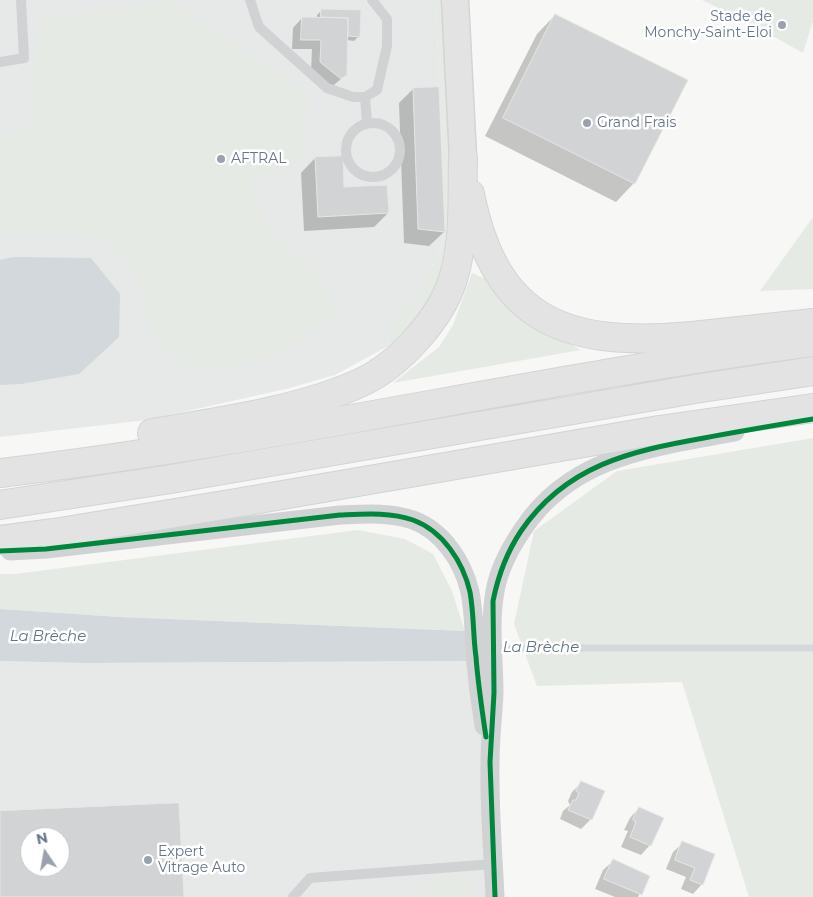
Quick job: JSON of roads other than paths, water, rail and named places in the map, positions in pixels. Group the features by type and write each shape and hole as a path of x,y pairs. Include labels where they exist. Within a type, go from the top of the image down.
{"main road":[{"path":"463,158 472,204 480,231 498,273 528,306 558,325 595,335 640,340 813,323"},
{"path":"0,459 273,410 346,389 364,381 383,369 407,348 431,321 441,306 453,279 457,264 460,232 463,158"},
{"path":"0,473 205,444 577,380 813,342"},
{"path":"0,505 171,479 695,389 813,371"},
{"path":"0,540 236,503 659,430 813,408"}],"street":[{"path":"455,0 463,158"},
{"path":"495,897 486,677 496,589 518,536 550,496 576,477 606,462 650,448 813,419"},
{"path":"0,551 46,549 340,515 398,516 432,530 459,563 470,591 473,624 486,677"}],"lane":[{"path":"0,62 24,58 21,0"},
{"path":"250,0 259,27 327,88 353,97 365,98 377,90 388,46 387,19 372,0"},
{"path":"365,98 368,123"},
{"path":"368,123 385,126 392,131 400,147 396,164 382,175 365,176 351,165 347,157 346,149 352,132 368,123"},
{"path":"294,897 310,878 494,864"}],"water":[{"path":"13,257 91,258 120,294 119,337 79,374 21,384 0,385 0,260"},
{"name":"La Brèche","path":"0,609 120,617 465,631 466,661 83,663 0,661"}],"waterway":[{"name":"La Brèche","path":"493,648 813,648"}],"place":[{"name":"Stade de Monchy-Saint-Eloi","path":"782,25"},
{"name":"Grand Frais","path":"587,123"},
{"name":"AFTRAL","path":"221,159"},
{"name":"Expert Vitrage Auto","path":"148,860"}]}
